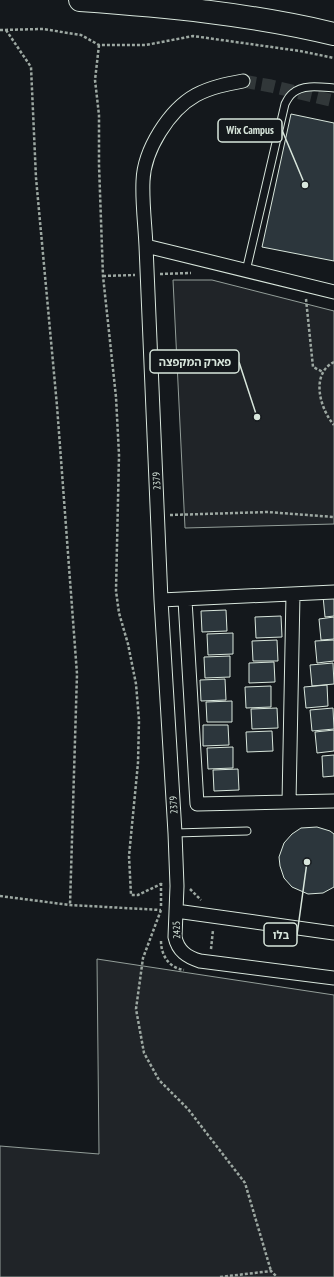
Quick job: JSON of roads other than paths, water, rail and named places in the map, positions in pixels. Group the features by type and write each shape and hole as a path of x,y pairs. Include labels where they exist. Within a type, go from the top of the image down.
{"highway":[{"path":"80,0 204,11 273,21 334,34"}],"street":[{"name":"2379","path":"176,911 177,886 175,833 161,600 143,180 148,155 168,119 181,105 196,95 222,85 243,81"},
{"path":"146,246 334,292"},
{"path":"161,600 334,592"},
{"path":"289,802 294,594"},
{"path":"185,600 197,804 334,801"},
{"name":"2425","path":"334,932 215,912 176,911 176,944 185,955 192,958 209,962 334,978"}],"lane":[{"path":"246,271 285,104 292,93 300,89 311,87 334,88"},
{"path":"175,833 247,831"}],"tunnel":[{"path":"243,81 334,101"}],"place":[{"name":"Wix Campus","path":"305,185"},
{"name":"פארק המקפצה","path":"257,417"},
{"name":"בלו","path":"307,862"}]}
